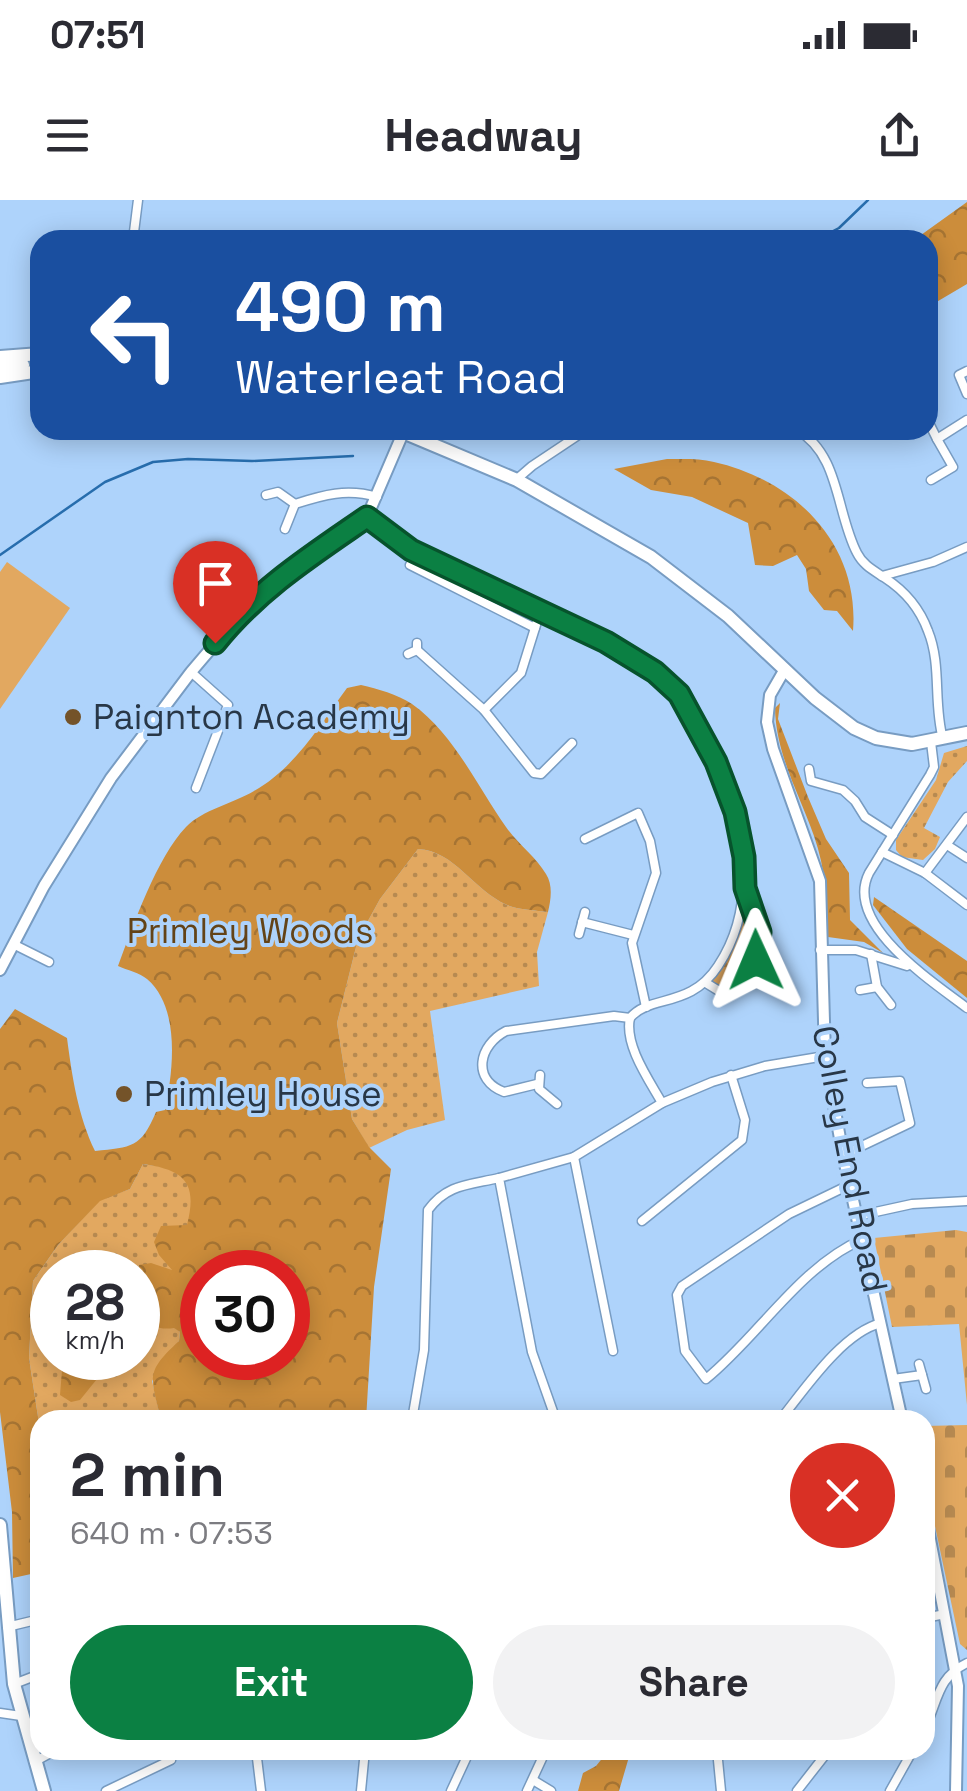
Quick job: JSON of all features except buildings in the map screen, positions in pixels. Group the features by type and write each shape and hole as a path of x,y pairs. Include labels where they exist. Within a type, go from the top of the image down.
{"main road":[{"path":"0,358 30,355"},
{"path":"0,368 30,367"},
{"path":"0,377 30,370"},
{"path":"422,440 517,480 651,557 728,616 854,728 897,743 967,733"},
{"path":"0,1528 3,1609 14,1684 30,1748"},
{"path":"34,1762 44,1791"}],"street":[{"path":"134,230 138,200"},
{"path":"967,371 959,375 967,394"},
{"path":"938,437 967,420"},
{"path":"0,970 97,797 249,604 367,517 398,440"},
{"path":"517,480 571,440"},
{"path":"813,440 824,455 858,556 913,602 934,652 934,767 865,880 864,902 911,967 967,1008"},
{"path":"931,480 953,468 938,440"},
{"path":"295,504 328,494 358,491 377,497"},
{"path":"266,495 278,492 295,504"},
{"path":"285,528 295,504"},
{"path":"367,517 411,550 606,642 655,672 688,705 735,812 744,857 745,888 760,932 756,960 742,980 719,991 706,983"},
{"path":"882,576 967,548"},
{"path":"410,565 417,575 535,628"},
{"path":"484,710 521,673 540,612"},
{"path":"408,654 417,646 484,710 534,773 541,774 572,743"},
{"name":"Colley End Road","path":"786,669 770,695 767,722 820,881 826,1056 849,1185 900,1410"},
{"path":"192,672 228,706 196,788"},
{"path":"809,769 811,781 843,790 865,817 892,834"},
{"path":"585,840 638,813 650,841 656,880 633,935 635,966 646,1008"},
{"path":"925,873 967,817"},
{"path":"596,834 600,845"},
{"path":"948,844 967,858"},
{"path":"882,852 925,873 967,905"},
{"path":"557,1104 544,1094 539,1079 504,1092 491,1084 482,1071 482,1055 493,1038 506,1032 614,1016 630,1018 646,1008 687,995 706,983 728,948 745,888"},
{"path":"579,934 585,912"},
{"path":"582,922 633,935"},
{"path":"15,945 49,962"},
{"path":"820,950 856,950 911,967"},
{"path":"871,954 877,987 891,1005"},
{"path":"860,990 877,987"},
{"path":"630,1018 630,1035 662,1103"},
{"path":"414,1410 424,1350 428,1210 439,1195 574,1156 662,1103 731,1075 826,1056"},
{"path":"642,1221 742,1140 745,1120 731,1075"},
{"path":"843,1155 910,1123 900,1080 867,1083"},
{"path":"574,1156 612,1353"},
{"path":"498,1178 532,1352 552,1410"},
{"path":"849,1185 789,1214 682,1286 678,1295 684,1351 706,1380 820,1265 864,1239"},
{"path":"856,1216 912,1204 967,1201"},
{"path":"788,1410 828,1361 870,1326 881,1323"},
{"path":"919,1364 926,1389"},
{"path":"892,1378 922,1375"},
{"path":"935,1563 945,1614 962,1666 956,1791"},
{"path":"935,1616 945,1614"},
{"path":"7,1627 30,1621"},
{"path":"935,1700 940,1686 962,1666"},
{"path":"14,1684 30,1678"},
{"path":"0,1713 21,1716"},
{"path":"34,1762 38,1760"},
{"path":"106,1791 172,1760"},
{"path":"257,1760 261,1791"},
{"path":"361,1791 364,1760"},
{"path":"451,1791 465,1760"},
{"path":"527,1791 542,1760"},
{"path":"719,1760 721,1791"},
{"path":"798,1791 822,1760"},
{"path":"890,1791 907,1760"},
{"path":"533,1780 552,1791"}],"green space":[{"path":"967,202 967,284 938,301 938,230 928,230"},
{"path":"667,459 708,461 744,471 795,500 833,544 846,570 853,631 837,611 824,610 809,591 806,569 797,555 773,566 755,565 748,523 692,497 651,490 614,469"},
{"path":"7,562 70,608 0,709 0,572"},
{"name":"Primley Woods","path":"361,685 406,700 453,745 506,827 542,868 551,892 548,912 512,907 443,856 418,849 380,899 358,939 337,1023 352,1119 369,1147 391,1169 374,1287 367,1410 159,1410 153,1380 160,1380 160,1361 179,1341 180,1332 160,1328 160,1266 172,1270 154,1242 161,1226 187,1225 191,1198 185,1181 169,1170 143,1164 130,1189 100,1201 55,1250 30,1250 29,1358 37,1410 30,1410 30,1574 13,1578 12,1512 0,1412 0,1029 15,1009 67,1038 80,1110 95,1151 127,1146 140,1139 156,1112 165,1110 172,1059 170,1023 158,991 144,977 118,966 147,893 175,840 201,816 254,791 306,745 347,688"},
{"path":"780,703 778,719 808,797 826,839 849,873 850,920 883,953 864,942 828,937 821,861 779,742 775,708"},
{"path":"967,746 967,761 948,782 924,828 940,837 935,849 923,860 902,857 896,850 896,840 936,780 944,753"},
{"path":"418,849 443,856 507,905 548,912 537,952 539,986 430,1011 445,1120 407,1130 369,1148 352,1119 337,1023 358,939 380,899"},
{"path":"745,888 760,932 749,972 719,991 706,983 728,947"},
{"path":"874,897 967,961 967,998 907,949 873,905"},
{"path":"143,1164 175,1171 185,1180 192,1204 174,1271 160,1269 160,1250 55,1250 100,1200 130,1189"},
{"path":"967,1232 967,1405 959,1324 892,1327 874,1238"},
{"path":"160,1325 180,1332 179,1341 160,1369"},
{"path":"32,1380 153,1380 159,1410 37,1410"},
{"path":"61,1380 96,1380 80,1400 71,1402 60,1395"},
{"path":"967,1425 967,1650 960,1644 935,1526 935,1426"},
{"path":"601,1760 628,1760 619,1791 578,1791 583,1773"}],"waterway":[{"path":"835,230 868,200"},
{"path":"0,555 105,482 153,462 353,456"}],"place":[{"name":"Paignton Academy","path":"73,717"},
{"name":"Primley House","path":"124,1094"}],"route":[{"path":"215,643 249,604 278,579 367,517 411,550 606,642 655,672 679,694 716,762 735,812 744,857 745,888 758,920 756,960"}]}
